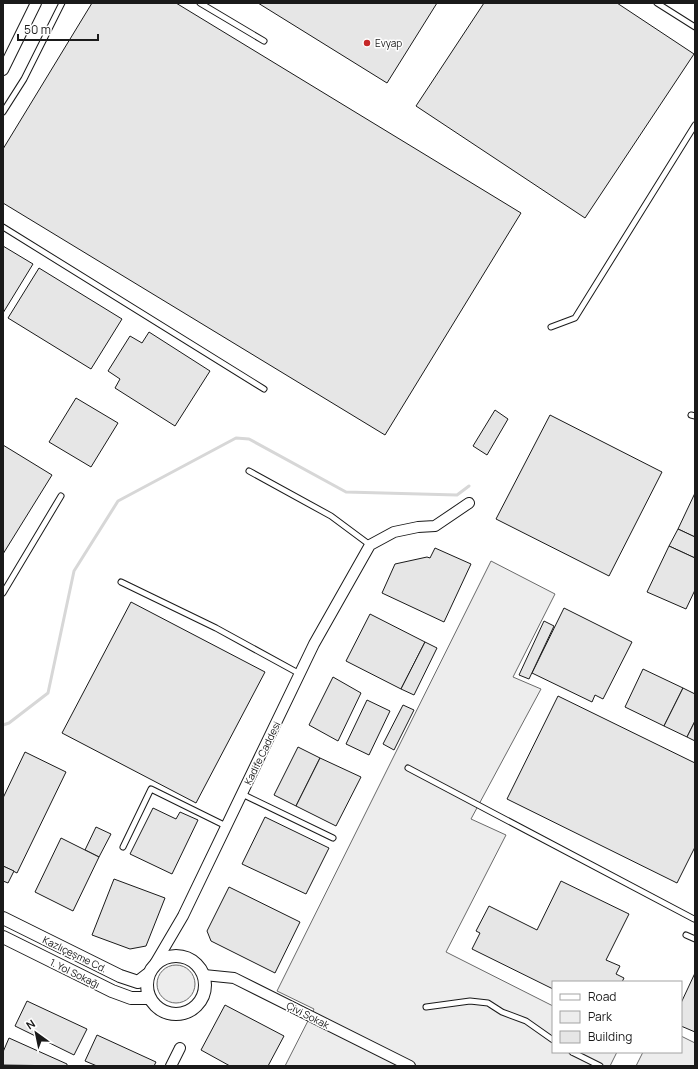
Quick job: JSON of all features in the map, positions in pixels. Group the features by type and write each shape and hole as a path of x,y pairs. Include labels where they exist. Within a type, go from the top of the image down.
{"street":[{"path":"3,70 36,3"},
{"path":"370,545 394,532 418,527 435,526 469,503"},
{"name":"Kadife Caddesi","path":"156,962 183,916 314,644 370,545"},
{"name":"Kazlıçeşme Cd.","path":"3,918 120,976 138,982 147,975"},
{"name":"1. Yol Sokağı","path":"3,937 112,991 131,998 149,998"},
{"path":"169,956 183,956 192,960 199,966 204,975 204,994 199,1003 192,1010 182,1014 163,1012 155,1006 149,998 146,987 147,975 156,962 164,958 169,956"},
{"name":"Çivi Sokak","path":"204,975 234,978 410,1066"},
{"path":"172,1066 180,1048"}],"lane":[{"path":"3,112 24,79 62,3"},
{"path":"200,3 264,41"},
{"path":"657,3 695,27"},
{"path":"551,327 575,318 695,125"},
{"path":"3,227 264,389"},
{"path":"249,471 331,516 370,545"},
{"path":"3,593 61,496"},
{"path":"121,582 216,628 300,674"},
{"path":"408,768 694,919"},
{"path":"123,847 151,789 226,826"},
{"path":"242,794 333,838"},
{"path":"686,935 695,939"},
{"path":"426,1007 470,1001 488,1003 502,1012 526,1021 552,1039"},
{"path":"574,1053 600,1066"}],"green space":[{"path":"491,561 555,594 513,677 541,689 471,819 506,835 446,952 552,1005 552,1053 616,1053 610,1066 285,1066 314,1009 277,991"},
{"path":"176,965 186,968 192,974 195,984 192,994 186,1000 176,1003 166,1000 160,994 157,984 160,974 166,968"},
{"path":"682,1036 695,1043 695,1066 636,1066 642,1053 682,1053"}],"building":[{"path":"92,3 176,3 521,213 385,435 3,203 3,149"},
{"name":"Evyap","path":"258,3 437,3 387,83"},
{"path":"484,3 617,3 694,54 585,218 416,106"},
{"path":"3,246 33,264 3,313"},
{"path":"39,268 122,319 91,369 8,318"},
{"path":"149,332 210,371 175,426 115,388 120,379 108,371 130,336 142,343"},
{"path":"76,398 118,423 91,467 49,442"},
{"path":"495,410 508,419 487,455 473,446"},
{"path":"550,415 662,472 609,576 496,519"},
{"path":"3,445 52,475 3,554"},
{"path":"695,493 695,537 678,529"},
{"path":"678,529 695,537 695,558 669,546"},
{"path":"669,546 695,558 695,590 686,609 647,592"},
{"path":"435,548 471,564 444,622 382,593 395,564 427,557 430,558"},
{"path":"131,602 265,672 196,803 62,733"},
{"path":"564,608 632,642 603,699 595,695 592,702 532,673"},
{"path":"370,614 425,642 401,689 346,661"},
{"path":"544,621 554,626 529,679 519,675"},
{"path":"425,642 437,648 414,695 401,689"},
{"path":"643,669 683,688 664,726 625,707"},
{"path":"333,677 361,693 338,741 309,725"},
{"path":"683,688 695,694 695,721 687,737 664,726"},
{"path":"558,696 695,763 695,847 677,883 507,799"},
{"path":"367,700 390,711 369,755 346,744"},
{"path":"403,705 414,710 394,750 383,744"},
{"path":"695,721 695,741 687,737"},
{"path":"298,747 320,758 296,806 274,795"},
{"path":"25,752 66,772 17,873 3,866 3,798"},
{"path":"320,758 361,777 336,826 296,806"},
{"path":"153,808 176,819 180,812 198,820 172,874 130,854"},
{"path":"265,817 329,848 306,894 242,864"},
{"path":"96,827 111,834 99,857 85,850"},
{"path":"61,838 99,857 73,911 35,892"},
{"path":"3,866 14,871 8,883 3,881"},
{"path":"114,879 165,898 146,946 130,949 92,935"},
{"path":"561,881 629,914 606,960 620,966 616,974 624,978 622,981 552,981 552,989 472,949 480,933 476,931 489,906 537,930"},
{"path":"229,887 300,922 275,973 211,941 207,931"},
{"path":"695,973 695,1032 682,1026 682,1001"},
{"path":"27,1001 87,1029 74,1055 15,1026"},
{"path":"225,1005 284,1036 268,1066 230,1066 201,1050"},
{"path":"97,1035 156,1062 154,1066 97,1066 85,1061"},
{"path":"9,1038 67,1064 67,1066 3,1065 3,1052"}],"waterway":[{"path":"3,725 9,723 48,693 74,571 118,501 236,438 249,439 346,492 457,495 469,486"}],"place":[{"name":"Evyap","path":"367,43"}]}
